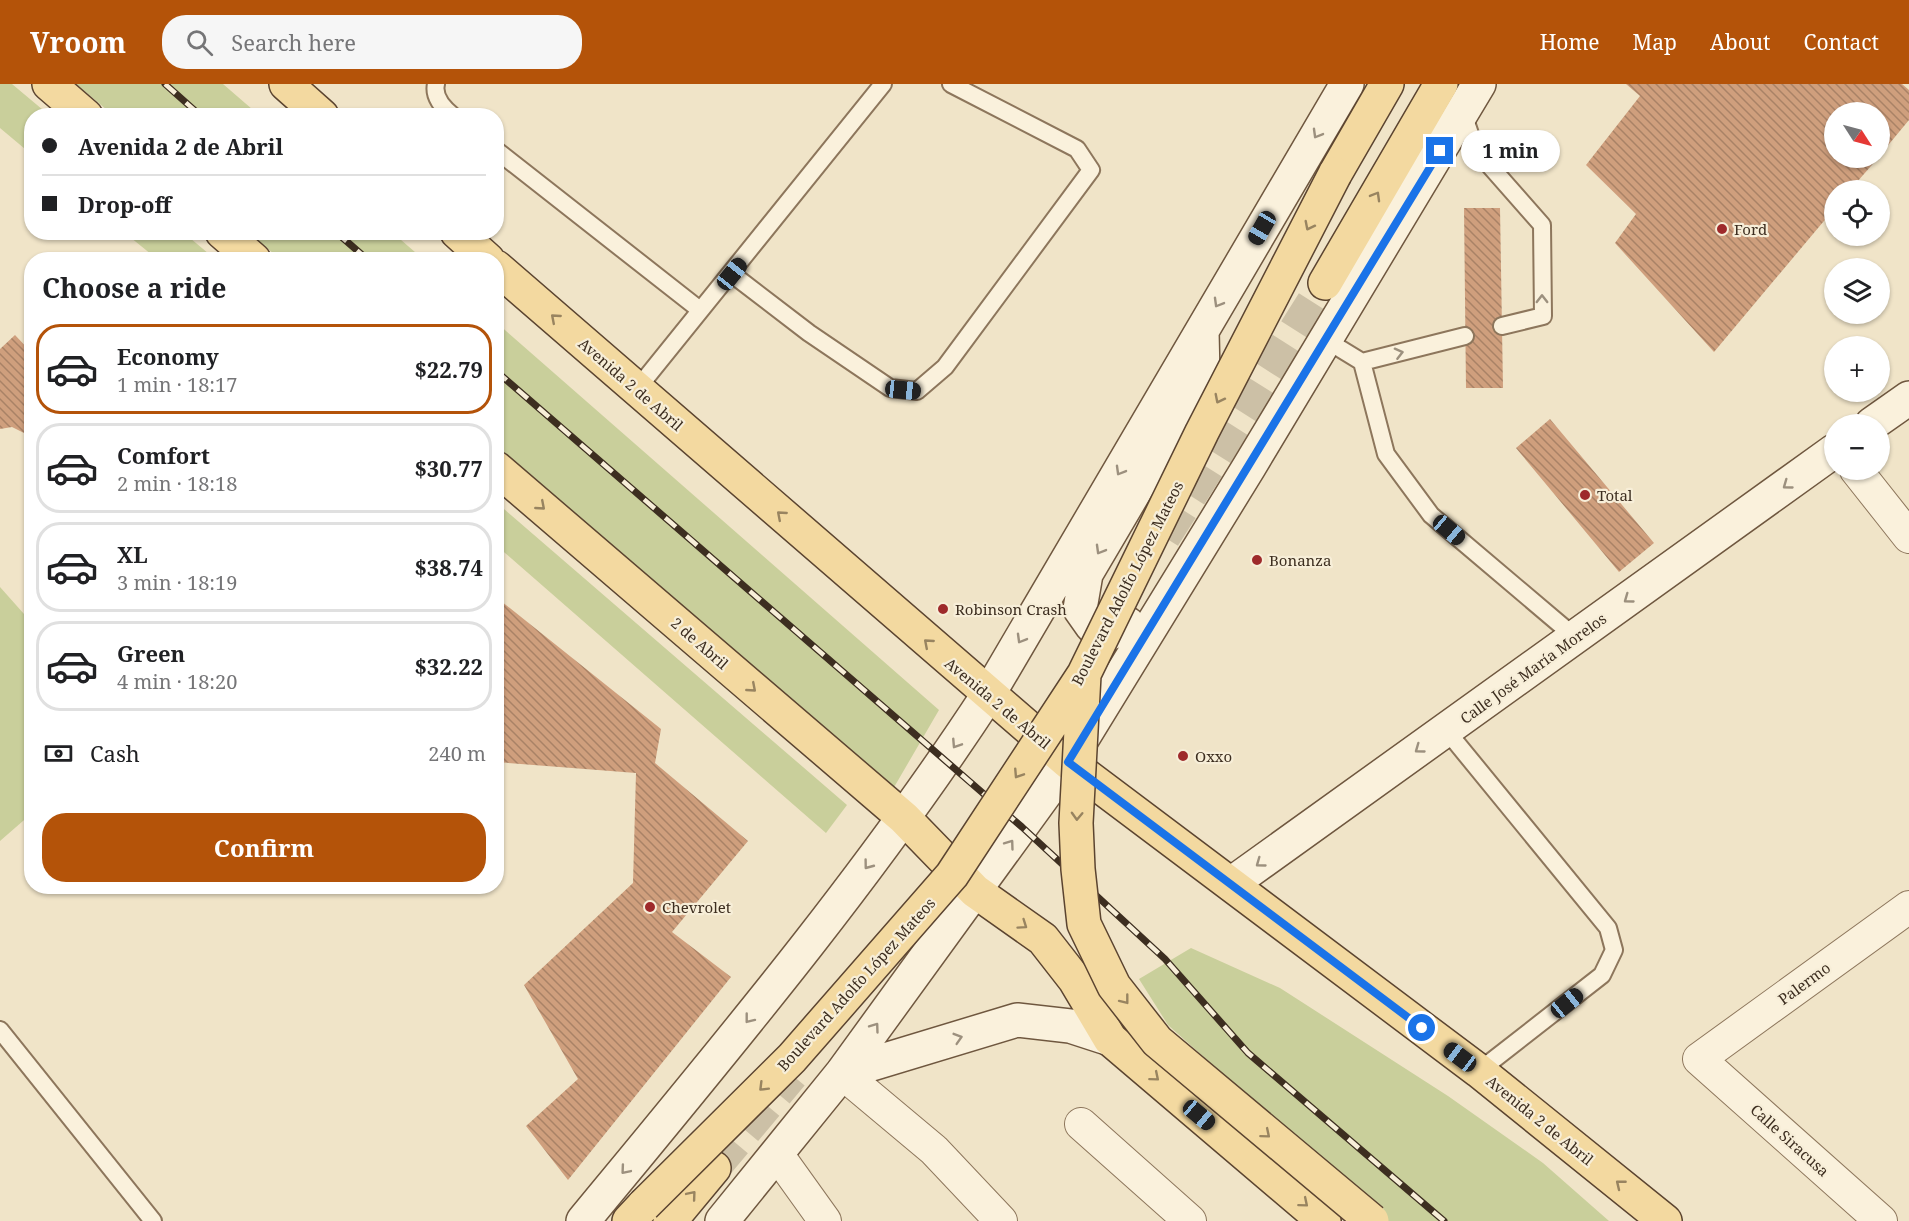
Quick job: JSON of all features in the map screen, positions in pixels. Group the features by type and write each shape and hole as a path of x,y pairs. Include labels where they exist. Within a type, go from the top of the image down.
{"main road":[{"path":"49,84 77,108"},
{"path":"286,84 313,108"},
{"name":"Boulevard Adolfo López Mateos","path":"648,1216 792,1058 952,875 1084,674 1202,432 1335,174 1387,84"},
{"path":"1325,283 1441,84"},
{"path":"231,240 245,252"},
{"path":"466,240 479,252"},
{"name":"Avenida 2 de Abril","path":"504,274 1068,762 1479,1071 1665,1221"},
{"name":"2 de Abril","path":"504,475 904,818 975,891 1043,939 1075,980 1110,1040 1324,1221"},
{"path":"1084,674 1076,823 1078,869 1084,924 1114,986 1157,1041 1372,1221"},
{"name":"Boulevard Adolfo López Mateos","path":"648,1216 714,1168"}],"street":[{"path":"583,1221 747,1023 904,818 988,695 1347,84"},
{"name":"Boulevard Adolfo López Mateos","path":"722,1221 842,1073 1068,762 1326,340 1479,84"},
{"path":"1202,331 1203,375 1086,574 1081,591 1080,609 1083,617 1109,634 1131,622 1159,574 1204,540"},
{"path":"1886,414 1909,398"},
{"name":"Calle José María Morelos","path":"1231,884 1824,458"},
{"path":"1865,480 1906,526"},
{"name":"Palermo","path":"1699,1059 1906,913"},
{"path":"842,1073 1017,1020 1070,1026 1110,1040"},
{"name":"Calle Siracusa","path":"1699,1059 1881,1221"},
{"path":"842,1073 934,1150 1001,1221"},
{"path":"1081,1124 1190,1221"},
{"path":"777,1154 825,1221"}],"lane":[{"path":"436,84 434,90 443,108"},
{"path":"637,389 883,84"},
{"path":"732,274 809,333 890,388 917,391 945,367 1091,170 1077,149 951,84"},
{"path":"1462,113 1475,149 1542,225 1542,316 1502,326"},
{"path":"504,156 700,310"},
{"path":"1362,362 1465,336"},
{"path":"1326,340 1362,362 1386,454 1431,515 1575,637"},
{"path":"1446,730 1608,928 1614,950 1602,975 1479,1071"},
{"path":"0,1030 153,1221"}],"green space":[{"path":"0,84 12,84 41,108 24,108 24,148 0,128"},
{"path":"76,84 223,84 251,108 105,108"},
{"path":"134,240 192,240 207,252 148,252"},
{"path":"257,240 401,240 415,252 272,252"},
{"path":"504,329 939,710 893,789 504,452"},
{"path":"504,509 847,805 826,833 504,552"},
{"path":"0,587 24,614 24,820 0,841"},
{"path":"1191,948 1280,988 1448,1096 1543,1163 1609,1221 1387,1221 1168,1025 1139,979"}],"building":[{"name":"Ford","path":"1626,84 1902,84 1909,90 1909,120 1890,143 1890,102 1824,102 1824,168 1869,168 1859,180 1824,180 1824,221 1714,352 1615,243 1636,214 1586,165 1640,96"},
{"path":"1464,208 1500,208 1503,388 1466,388"},
{"path":"15,335 24,345 24,433 12,427 0,429 0,349"},
{"name":"Total","path":"1550,419 1654,543 1619,572 1516,448"},
{"name":"Chevrolet","path":"504,603 661,729 655,763 748,841 672,932 731,977 568,1180 526,1126 578,1079 524,985 633,883 636,773 504,763"}],"tunnel":[{"path":"1164,537 1325,283"},
{"path":"714,1168 792,1075"}],"railway":[{"path":"165,84 192,108"},
{"path":"345,240 359,252"},
{"path":"504,378 1022,827 1165,959 1248,1053 1444,1221"}],"place":[{"name":"Ford","path":"1722,229"},
{"name":"Total","path":"1585,495"},
{"name":"Bonanza","path":"1257,560"},
{"name":"Robinson Crash","path":"943,609"},
{"name":"Oxxo","path":"1183,756"},
{"name":"Chevrolet","path":"650,907"}],"route":[{"path":"1422,1028 1068,762 1440,151"}]}
